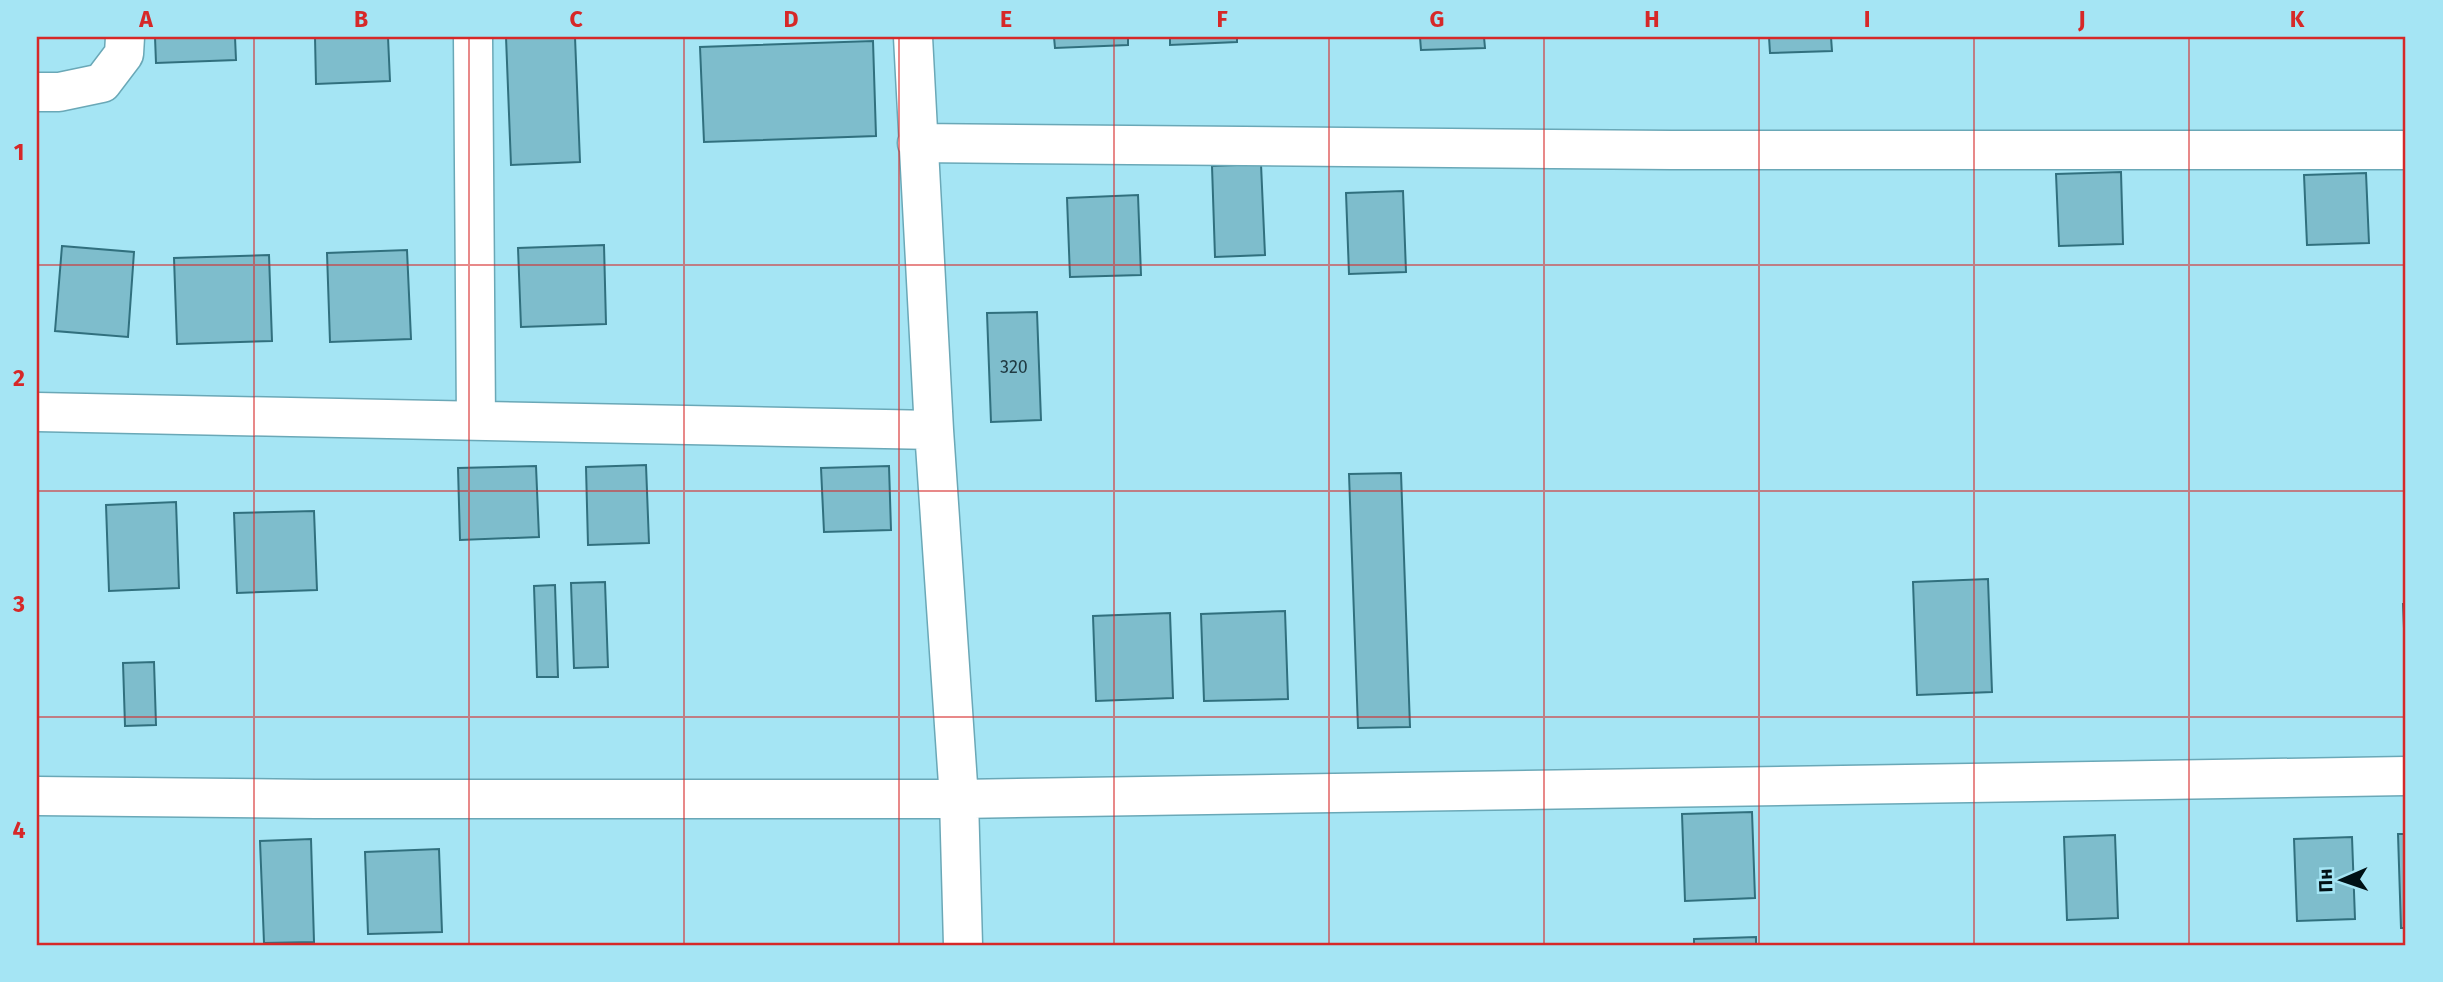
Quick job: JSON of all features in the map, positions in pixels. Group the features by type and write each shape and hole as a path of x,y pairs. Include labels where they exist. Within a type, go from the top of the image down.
{"street":[{"path":"37,92 59,92 102,83 124,54 125,37"},
{"path":"473,37 476,420"},
{"path":"913,37 934,430 959,799 963,945"},
{"path":"917,143 1671,150 2406,150"},
{"path":"37,412 934,430"},
{"path":"37,796 959,799 2406,776"}],"building":[{"path":"155,37 235,37 236,60 156,63"},
{"path":"315,37 388,37 390,81 316,84"},
{"path":"506,37 575,37 580,162 511,165"},
{"path":"1054,37 1128,37 1128,45 1055,48"},
{"path":"1170,37 1237,37 1237,42 1170,45"},
{"path":"1420,37 1484,37 1485,48 1421,50"},
{"path":"1769,37 1831,37 1832,51 1770,53"},
{"path":"873,41 876,136 704,142 700,47"},
{"path":"1261,164 1265,255 1215,257 1212,166"},
{"path":"2121,172 2123,244 2059,246 2056,174"},
{"path":"2366,173 2369,243 2307,245 2304,175"},
{"path":"1403,191 1406,272 1349,274 1346,193"},
{"path":"1138,195 1141,275 1070,277 1067,198"},
{"path":"604,245 606,324 521,327 518,248"},
{"path":"62,246 134,252 128,337 55,331"},
{"path":"407,250 411,339 330,342 327,253"},
{"path":"269,255 272,341 177,344 174,258"},
{"path":"1037,312 1041,420 991,422 987,313"},
{"path":"646,465 649,543 588,545 586,467"},
{"path":"536,466 539,537 460,540 458,468"},
{"path":"889,466 891,530 824,532 821,468"},
{"path":"1401,473 1410,727 1358,728 1349,474"},
{"path":"176,502 179,588 109,591 106,505"},
{"path":"314,511 317,590 237,593 234,513"},
{"path":"1988,579 1992,692 1917,695 1913,582"},
{"path":"605,582 608,667 574,668 571,583"},
{"path":"555,585 558,677 537,677 534,586"},
{"path":"2403,604 2406,604 2406,677"},
{"path":"1285,611 1288,699 1204,701 1201,614"},
{"path":"1170,613 1173,698 1096,701 1093,616"},
{"path":"154,662 156,725 125,726 123,663"},
{"path":"1752,812 1755,898 1685,901 1682,814"},
{"path":"2398,834 2406,834 2406,928 2401,928"},
{"path":"2115,835 2118,918 2067,920 2064,837"},
{"path":"2352,837 2355,919 2297,921 2294,839"},
{"path":"311,839 314,942 264,943 260,841"},
{"path":"439,849 442,932 368,934 365,852"},
{"path":"1756,937 1756,945 1694,945 1694,939"}]}
